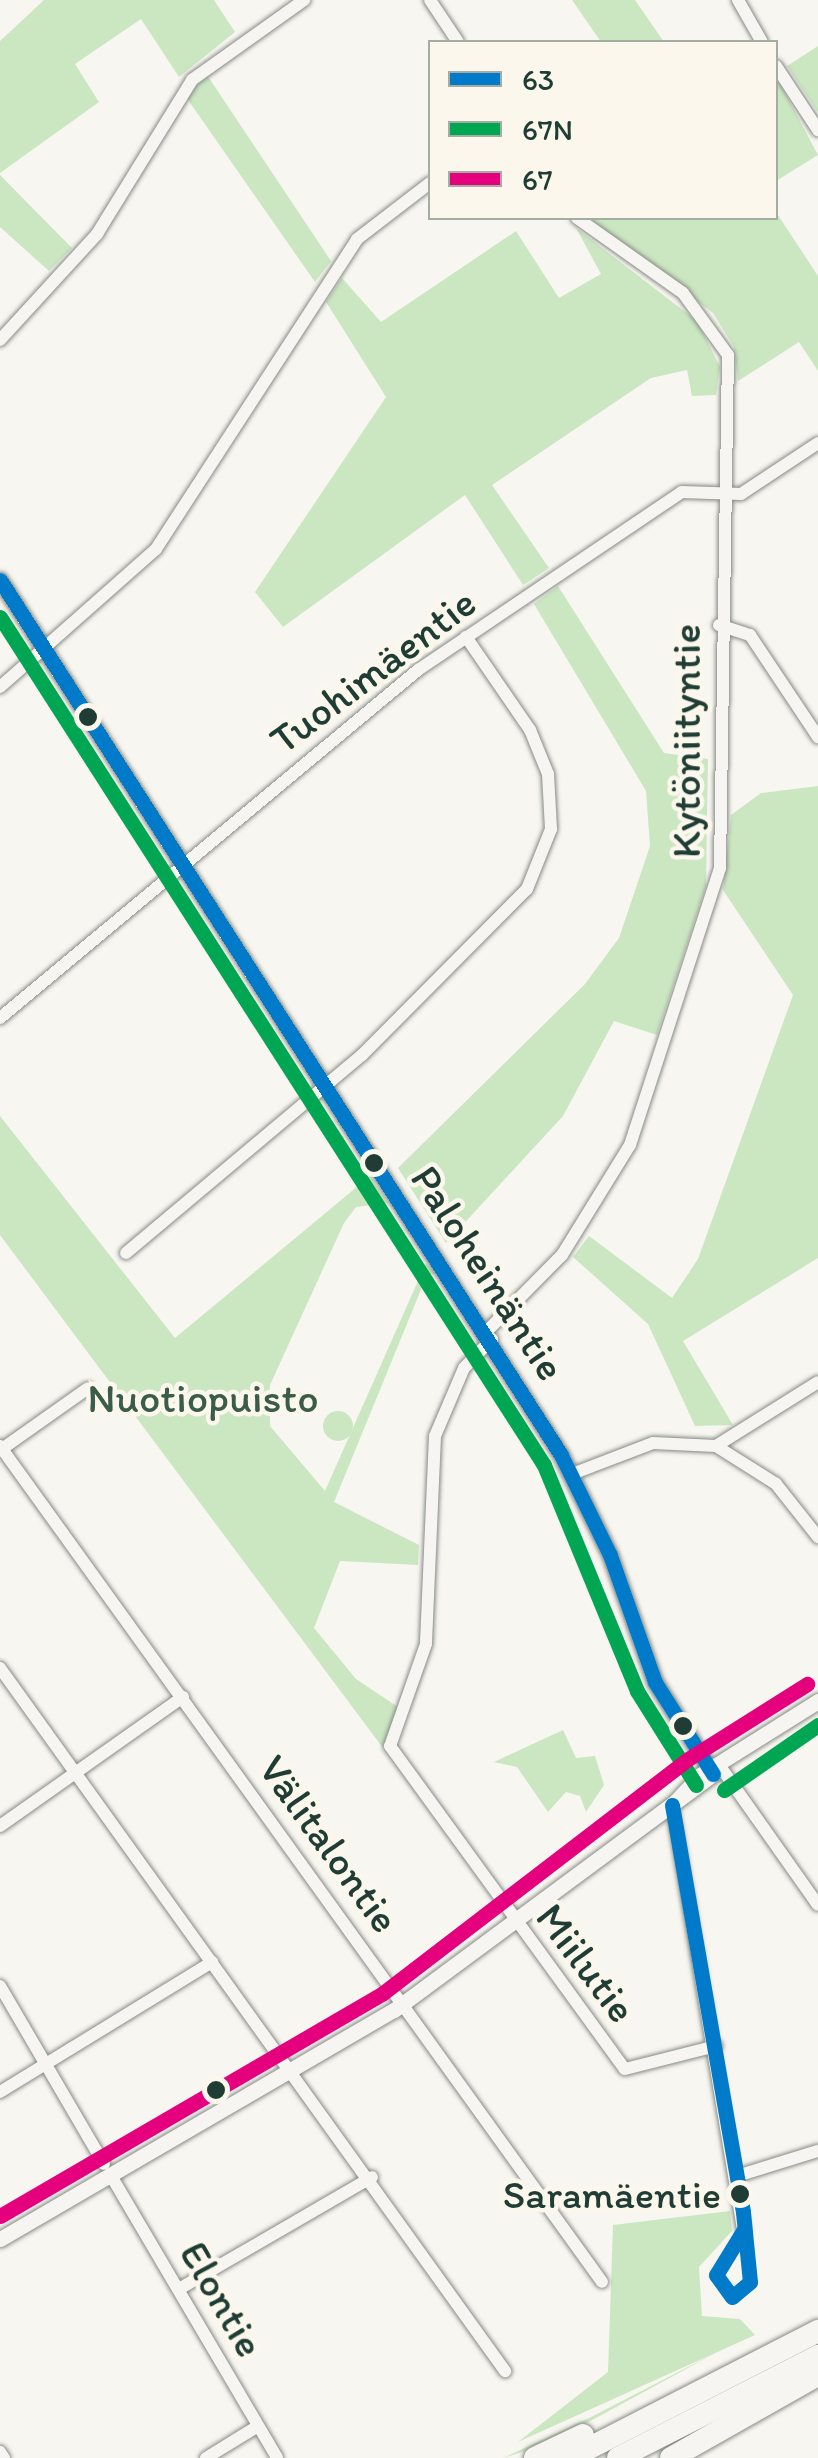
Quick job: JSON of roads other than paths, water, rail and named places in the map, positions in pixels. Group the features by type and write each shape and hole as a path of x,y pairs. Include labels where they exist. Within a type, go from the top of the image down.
{"highway":[{"path":"570,2458 818,2331"},
{"path":"618,2458 818,2356"},
{"path":"672,2458 818,2375"},
{"path":"535,2458 633,2411 650,2416"}],"street":[{"path":"0,340 97,234 192,80 304,0"},
{"path":"430,0 457,40"},
{"path":"738,0 761,40"},
{"path":"778,69 818,130"},
{"path":"0,687 51,650 185,511 366,228 428,184"},
{"name":"Kytöniityntie","path":"389,1741 426,1644 435,1436 464,1368 583,1226 642,1119 720,868 720,491 729,368 719,333 683,293 580,220"},
{"name":"Tuohimäentie","path":"0,1018 178,866 466,637 682,492 749,491 818,443"},
{"name":"Paloheinäntie","path":"0,580 51,650 178,866 490,1335 572,1474 655,1682 718,1772"},
{"path":"719,625 750,636 818,737"},
{"path":"126,1252 323,1085 512,906 543,860 552,813 543,758 466,637"},
{"path":"716,1446 818,1382"},
{"path":"1,1447 88,1388"},
{"path":"572,1474 652,1443 716,1446 776,1484 818,1537"},
{"name":"Välitalontie","path":"1,1447 602,2282"},
{"path":"0,1668 372,2177 505,2371"},
{"path":"0,1826 182,1697"},
{"path":"0,2239 107,2169 294,2073 404,2003 513,1920 818,1702"},
{"name":"Miilutie","path":"389,1741 513,1920 633,2072 716,2046"},
{"path":"718,1772 818,1905"},
{"path":"672,1805 716,2046 743,2231"},
{"path":"0,2092 212,1962"},
{"name":"Elontie","path":"0,1986 277,2458"},
{"path":"737,2176 818,2151"},
{"path":"179,2290 372,2177"},
{"path":"206,2458 258,2426"}],"place":[{"name":"Saramäentie","path":"740,2194"}],"park label":[{"name":"Nuotiopuisto","path":"203,1398"}]}
